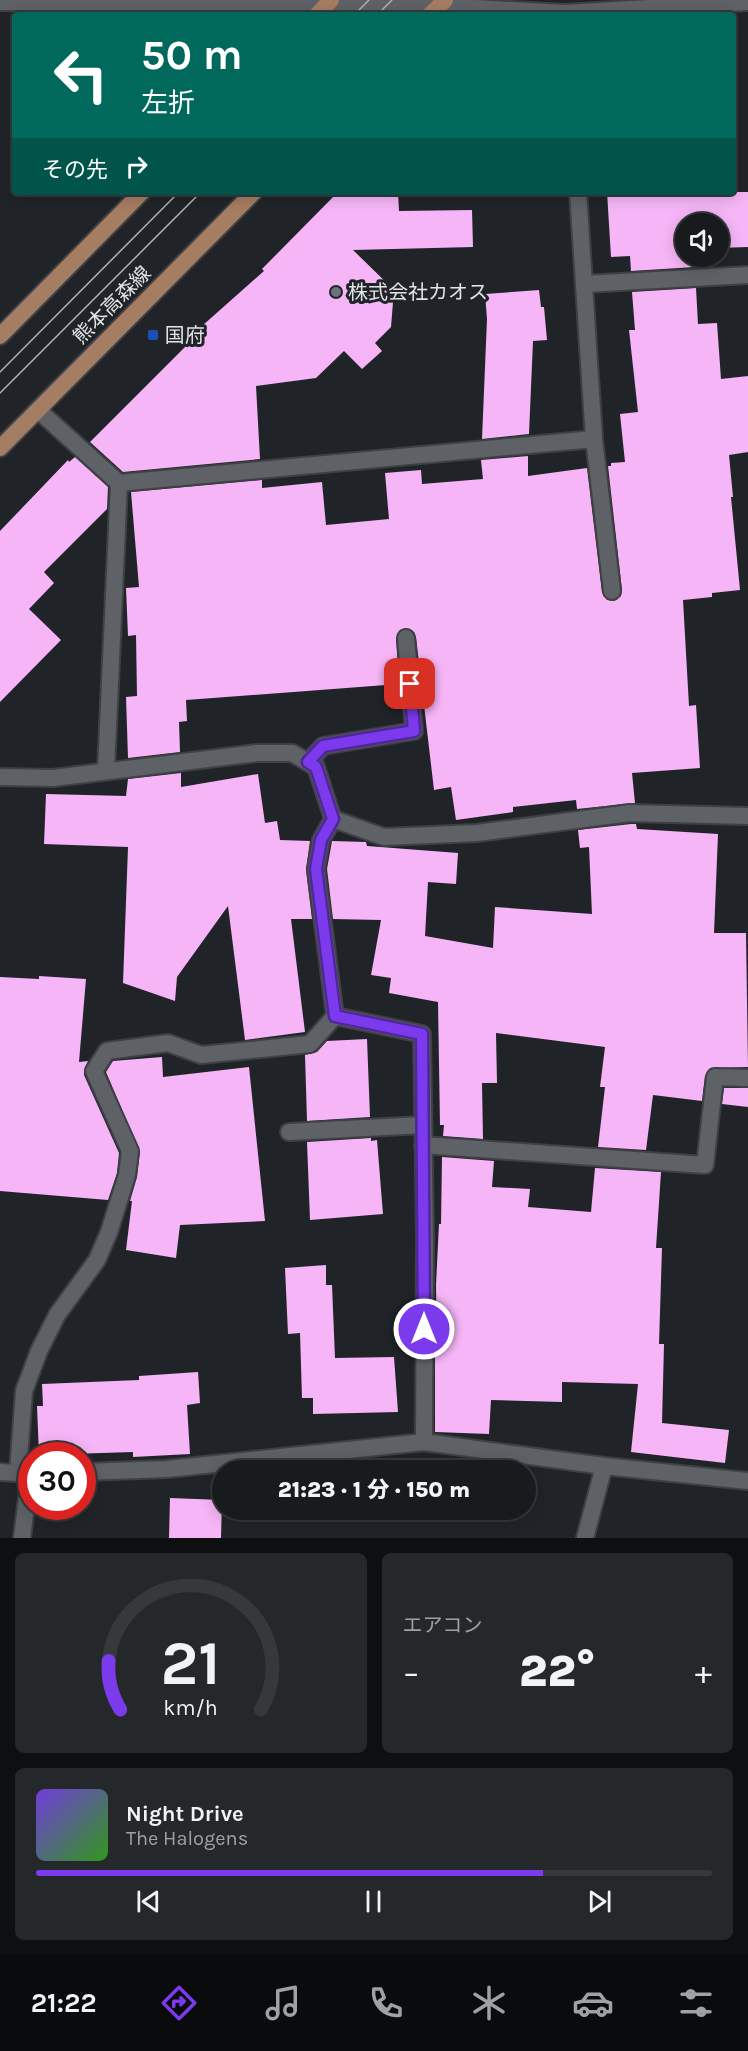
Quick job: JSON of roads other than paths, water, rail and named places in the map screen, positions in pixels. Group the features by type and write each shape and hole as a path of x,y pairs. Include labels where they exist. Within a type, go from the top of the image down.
{"main road":[{"path":"1,333 139,195"},
{"name":"熊本高森線","path":"0,448 251,195"}],"street":[{"path":"0,2 324,7 438,5 537,12"},
{"path":"596,12 748,2"},
{"path":"578,195 594,439 612,591"},
{"path":"585,284 748,275"},
{"path":"38,410 118,483 594,439"},
{"path":"106,771 118,483"},
{"path":"308,762 323,746 414,731 406,638"},
{"path":"0,777 54,778 257,753 292,753 316,767 333,819 321,840 316,869 335,1016 310,1044 201,1055 168,1043 106,1051 94,1071 130,1151 128,1175 98,1260 57,1315 39,1351 24,1391 25,1442"},
{"path":"333,819 384,837 477,833 630,813 748,816"},
{"path":"335,1016 422,1034 424,1442"},
{"path":"423,1144 705,1165 715,1077 748,1078"},
{"path":"289,1132 423,1125"},
{"path":"96,1472 167,1469 424,1442 604,1466 748,1481"},
{"path":"585,1538 604,1466"},
{"path":"0,1472 18,1473"},
{"path":"22,1538 23,1520"}],"tram line":[{"path":"357,12 369,0"},
{"path":"380,12 392,0"},
{"path":"0,372 176,195"},
{"path":"0,393 198,195"}],"place":[{"name":"株式会社カオス","path":"336,292"},
{"name":"国府","path":"153,335"}]}
